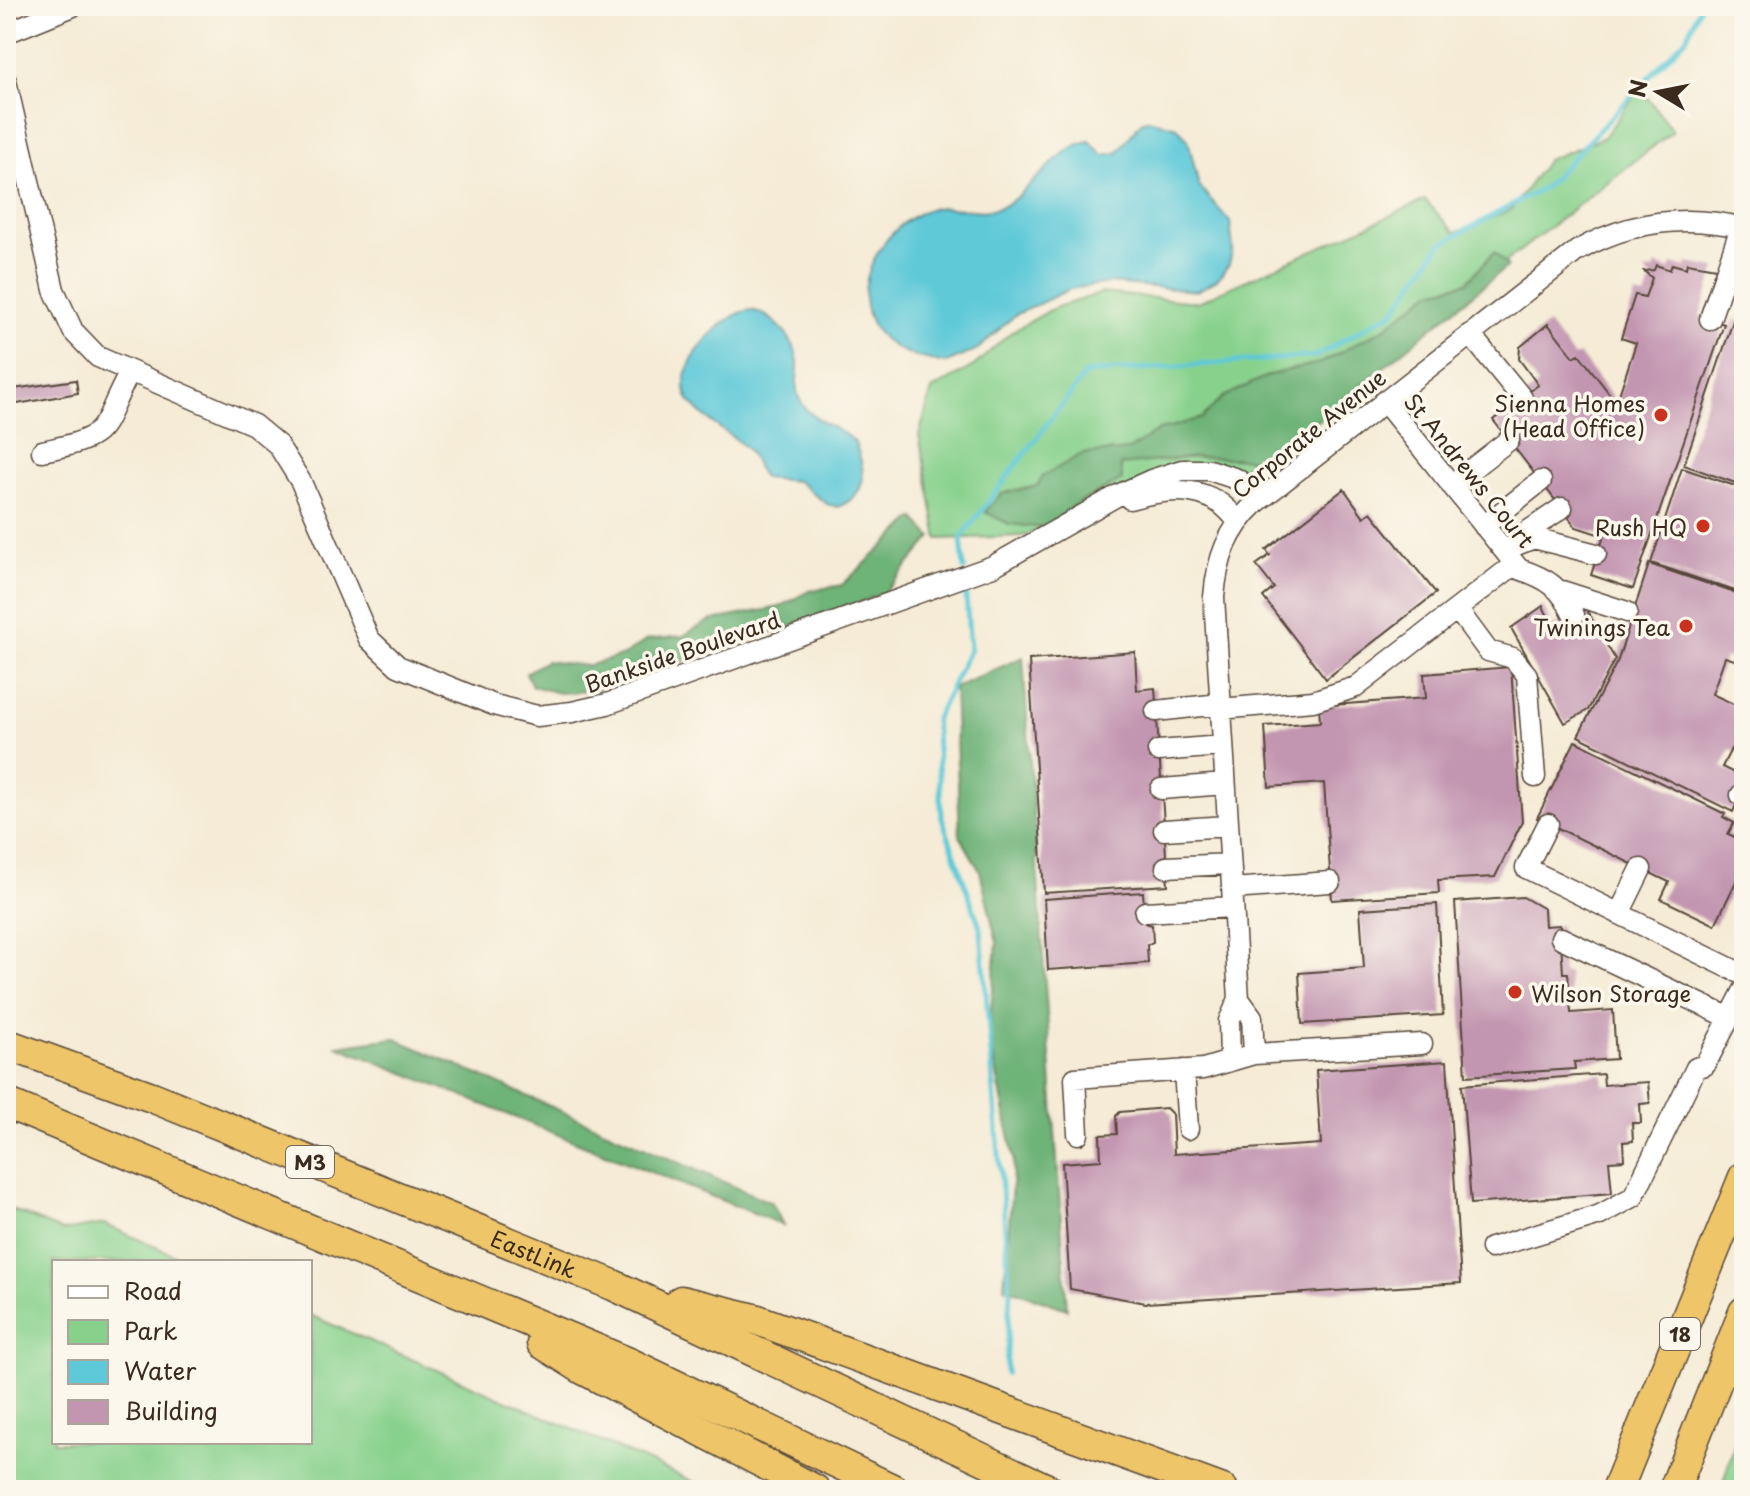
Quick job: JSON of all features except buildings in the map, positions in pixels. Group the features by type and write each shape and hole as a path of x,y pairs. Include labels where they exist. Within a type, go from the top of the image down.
{"highway":[{"name":"EastLink","path":"6,1044 152,1097 613,1285 1049,1490"},
{"path":"6,1103 483,1305 629,1363 894,1490"},
{"name":"18","path":"1617,1490 1744,1177"},
{"path":"613,1285 755,1319 1223,1490"},
{"path":"483,1305 583,1369 815,1490"},
{"name":"18","path":"1674,1490 1744,1312"}],"street":[{"path":"6,33 73,6"},
{"name":"Bankside Boulevard","path":"6,81 54,290 73,331 98,357 254,425 278,445 301,482 369,639 398,666 494,705 537,716 595,707 993,566 1120,494 1182,470 1209,470 1237,479 1262,498"},
{"name":"Corporate Avenue","path":"1239,999 1215,587 1222,551 1238,522 1262,498 1577,251 1602,237 1649,223 1676,221 1743,227"},
{"path":"1710,319 1743,227"},
{"path":"1470,334 1522,398"},
{"path":"42,451 78,444 100,434 130,372"},
{"name":"St Andrews Court","path":"1384,401 1510,558"},
{"path":"1451,485 1509,440"},
{"path":"1484,526 1541,481"},
{"name":"Bankside Boulevard","path":"1092,511 1146,494 1183,491 1221,501 1238,522"},
{"path":"1510,558 1534,530 1562,508"},
{"path":"1156,711 1313,701 1356,687 1457,609 1534,538 1596,554"},
{"path":"1510,558 1562,591 1627,612"},
{"path":"1562,591 1574,615"},
{"path":"1457,609 1488,651 1513,658 1527,675 1535,777"},
{"path":"1158,751 1222,746"},
{"path":"1161,789 1225,784"},
{"path":"1548,824 1526,868 1744,975"},
{"path":"1164,830 1228,826"},
{"path":"1166,867 1230,864"},
{"path":"1619,914 1641,869"},
{"path":"1145,912 1330,882"},
{"path":"1561,938 1730,1018"},
{"path":"1491,1248 1600,1215 1633,1197 1696,1068 1705,1065 1744,990"},
{"path":"1230,1061 1229,1021 1239,999 1252,1017 1254,1054"},
{"path":"1078,1134 1075,1078 1184,1070 1254,1054 1422,1044"},
{"path":"1184,1070 1188,1129"}],"green space":[{"path":"1640,88 1673,131 1242,468 1218,463 1023,536 938,539 919,435 932,390 975,365 1010,333 1054,308 1102,293 1198,302 1425,200 1455,233 1511,210 1547,160 1604,137"},
{"path":"1494,252 1508,266 1278,453 1256,459 1196,457 1121,465 1122,480 1076,504 1046,528 1009,524 985,512 1001,494 1037,486 1043,476 1082,454 1129,450 1159,430 1202,418 1223,397 1269,375 1323,362 1383,329 1432,291 1467,282"},
{"path":"914,518 932,537 884,593 838,611 591,691 559,693 532,686 526,673 546,661 587,666 624,655 647,640 683,636 709,621 780,607 809,591 842,585"},
{"path":"1023,657 1067,1309 1004,1287 1014,1159 989,1034 997,943 980,871 960,836 954,688"},
{"path":"394,1038 772,1203 783,1225 337,1046"},
{"path":"6,1207 63,1231 104,1224 185,1260 52,1260 52,1444 312,1444 312,1316 713,1490 6,1490"},
{"path":"1744,1412 1741,1490 1721,1490"}],"water":[{"path":"1148,119 1177,127 1188,140 1199,186 1230,222 1233,248 1229,264 1217,280 1197,291 1109,283 1070,289 1015,315 978,349 947,363 898,349 885,340 872,324 866,306 870,268 879,250 907,221 934,208 984,211 1003,206 1024,191 1056,159 1079,144 1090,141 1103,155 1117,153 1141,122"},
{"path":"749,310 774,321 793,344 798,362 798,394 803,405 814,416 854,441 863,470 862,479 856,495 838,507 827,504 797,481 764,478 745,447 703,415 689,400 685,381 695,355 726,321"}],"waterway":[{"path":"964,569 961,538 1086,373 1316,356 1394,311 1441,244 1545,187 1687,37 1700,6"},
{"path":"965,583 970,649 935,720 942,818 981,930 1010,1292 1006,1373"}],"place":[{"name":"Sienna Homes (Head Office)","path":"1661,415"},
{"name":"Rush HQ","path":"1703,526"},
{"name":"Twinings Tea","path":"1686,626"},
{"name":"Wilson Storage","path":"1515,992"}]}
